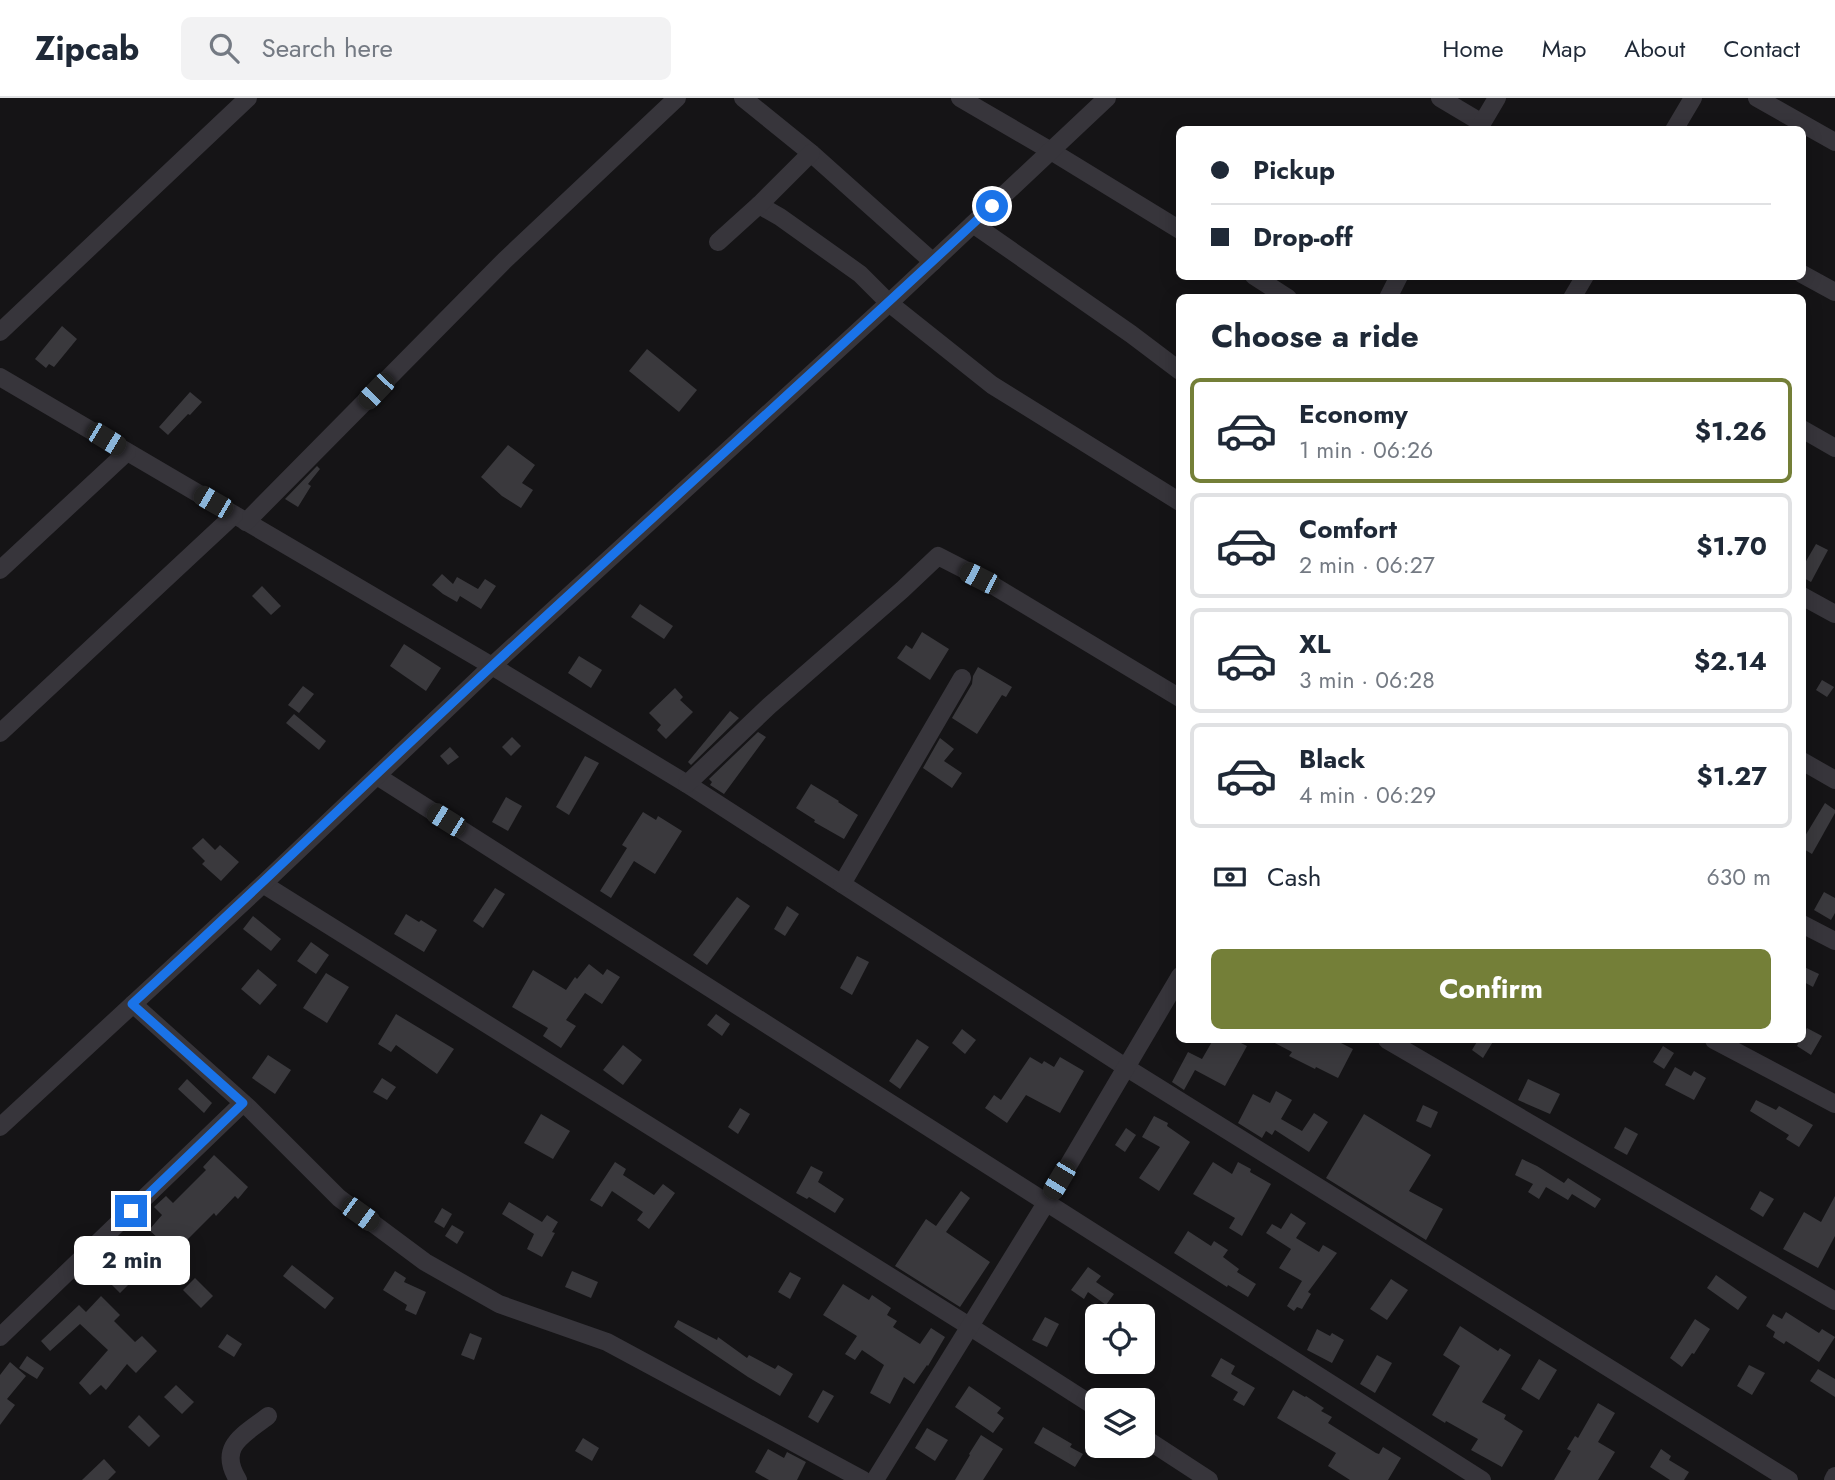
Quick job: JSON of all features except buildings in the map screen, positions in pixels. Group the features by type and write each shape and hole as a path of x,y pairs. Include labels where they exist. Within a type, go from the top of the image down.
{"street":[{"path":"0,332 248,98"},
{"path":"0,733 240,518 505,260 677,98"},
{"path":"743,98 811,153 933,262"},
{"path":"960,98 1176,228"},
{"path":"0,1127 263,884 492,666 933,262 1107,98"},
{"path":"1440,98 1480,126 1497,98"},
{"path":"1676,126 1693,98"},
{"path":"1758,98 1835,142"},
{"path":"718,242 811,153"},
{"path":"759,205 860,274 888,303 992,385 1176,500"},
{"path":"972,224 1176,369"},
{"path":"1806,276 1835,292"},
{"path":"1260,280 1282,294"},
{"path":"0,377 492,666 687,784 1126,1068 1789,1480"},
{"path":"1806,431 1835,448"},
{"path":"0,570 127,452"},
{"path":"687,784 769,706 938,556 1176,696"},
{"path":"1806,598 1835,614"},
{"path":"842,884 962,678"},
{"path":"1806,763 1835,780"},
{"path":"377,776 1482,1480"},
{"path":"263,884 1085,1400"},
{"path":"1806,925 1835,941"},
{"path":"875,1480 1046,1203 1176,983"},
{"path":"132,1004 243,1103 339,1198 425,1262 499,1304 607,1342 863,1480"},
{"path":"1392,1043 1835,1301"},
{"path":"1720,1043 1835,1104"},
{"path":"0,1338 243,1103"},
{"path":"238,1480 229,1457 235,1443 268,1416"},
{"path":"1155,1445 1209,1480"}],"route":[{"path":"131,1211 243,1103 132,1004 263,884 492,666 992,206"}]}
